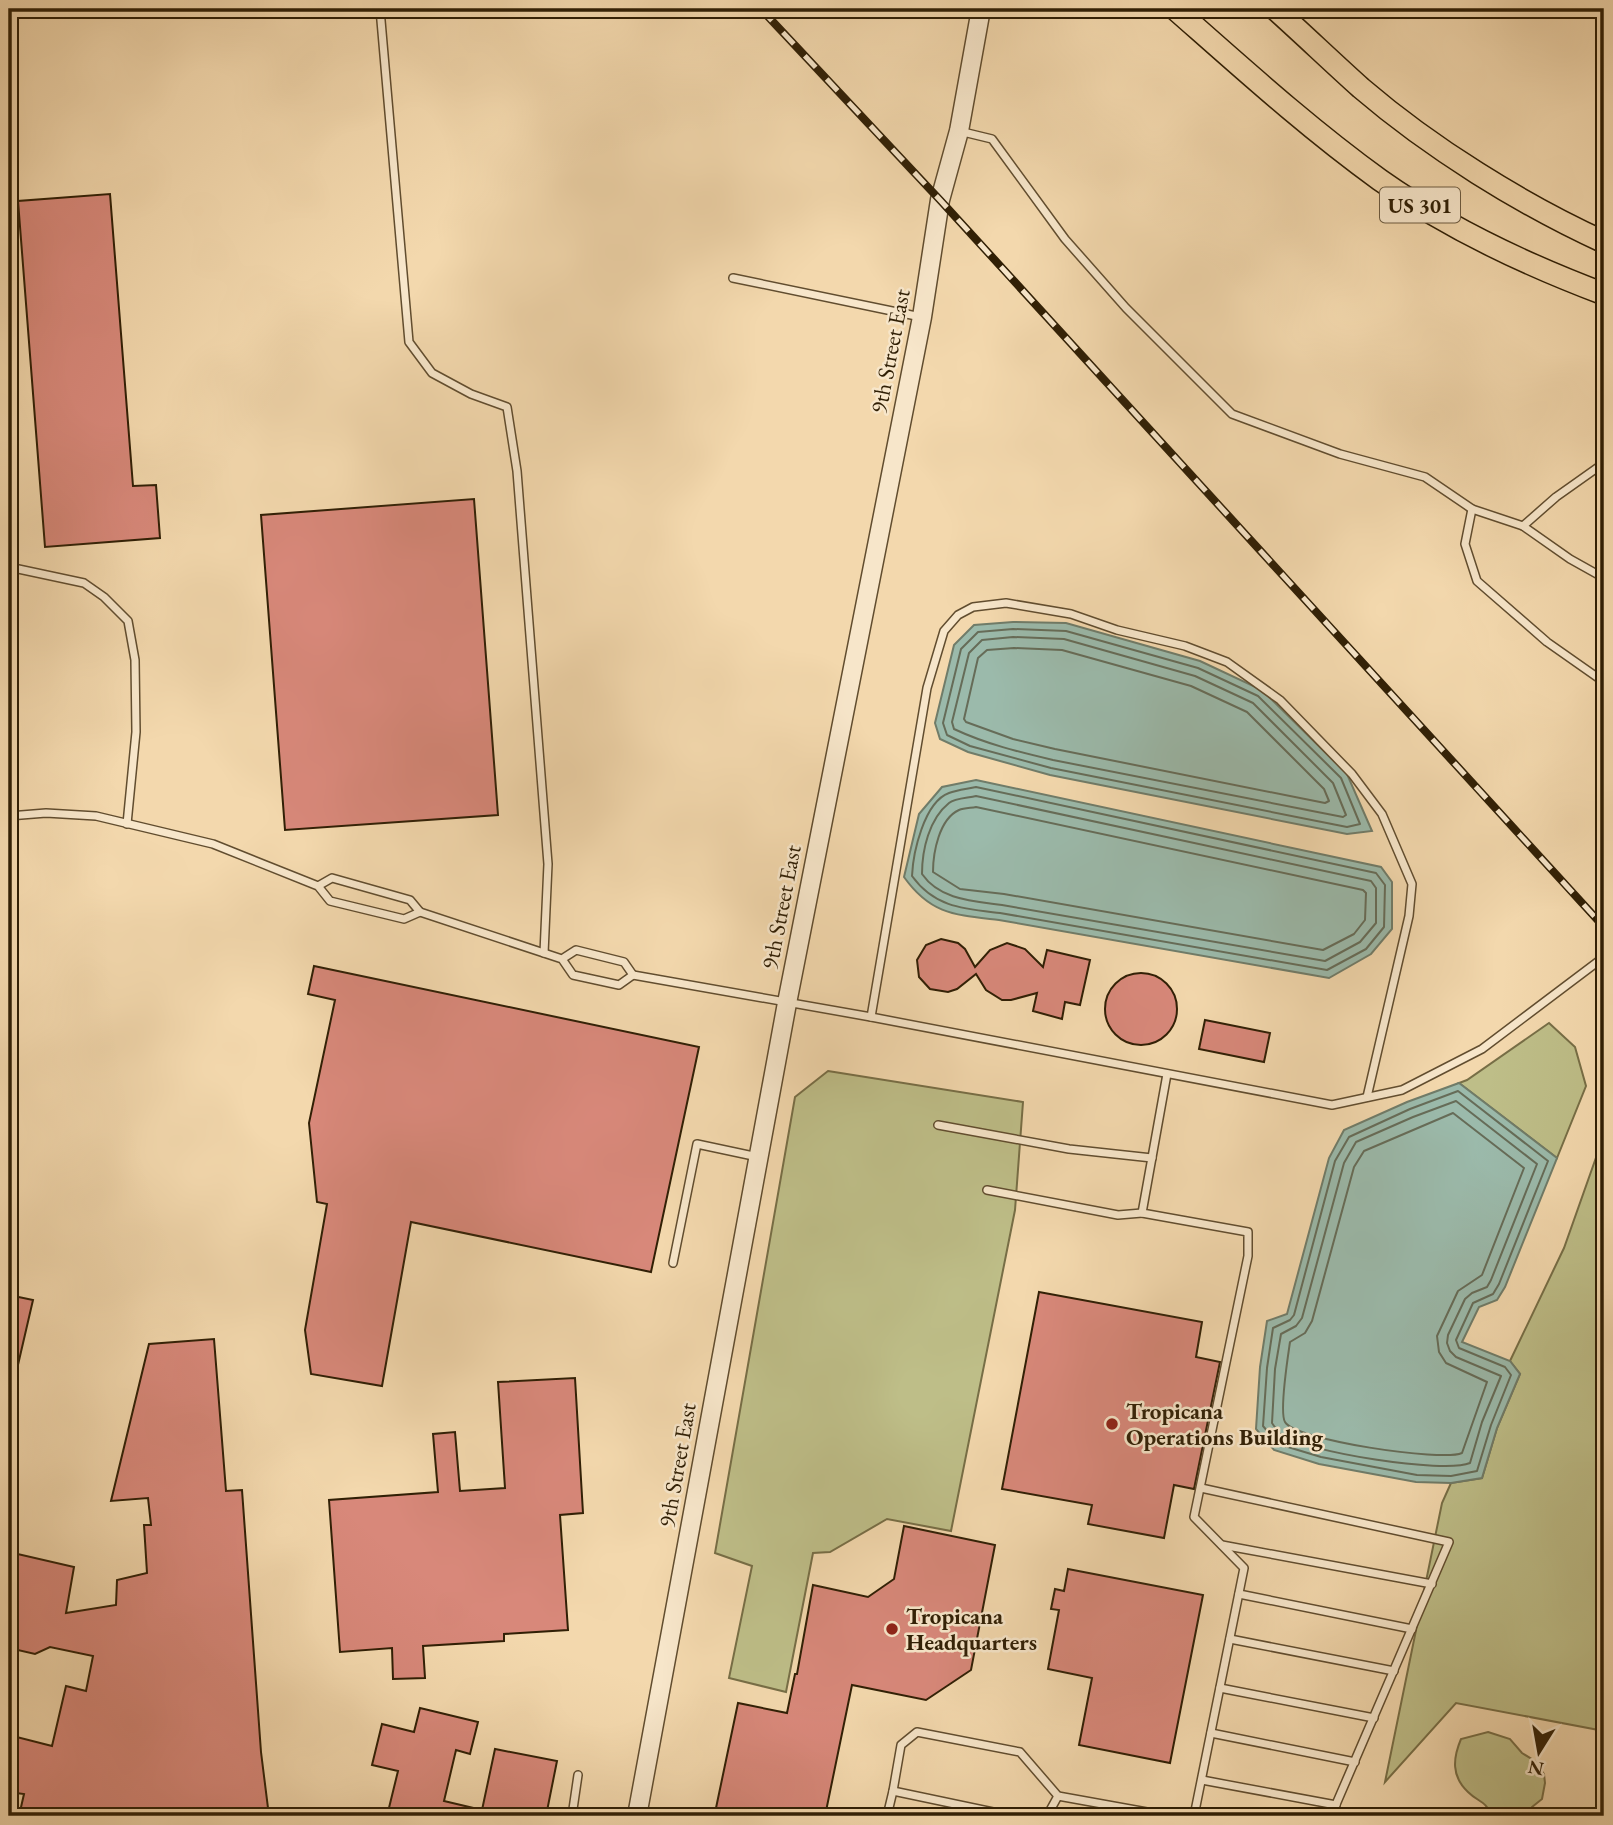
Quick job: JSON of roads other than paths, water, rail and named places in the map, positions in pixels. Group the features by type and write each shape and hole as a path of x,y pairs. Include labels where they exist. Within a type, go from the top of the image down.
{"main road":[{"name":"US 301","path":"1175,9 1321,136 1383,182 1432,213 1490,244 1552,273 1604,293"},
{"name":"US 301","path":"1275,9 1362,89 1461,163 1546,214 1604,242"}],"street":[{"name":"9th Street East","path":"637,1816 787,1003 922,317 940,200 959,131 981,9"}],"lane":[{"path":"380,9 409,342 432,373 471,394 508,407 517,471 548,864 544,953"},
{"path":"959,131 992,139 1082,258 1126,307 1232,414 1340,454 1425,477 1472,509 1523,526 1570,559 1604,578"},
{"path":"733,278 922,317"},
{"path":"1523,526 1556,497 1604,463"},
{"path":"1472,509 1465,544 1477,581 1547,642 1604,682"},
{"path":"9,567 84,583 104,597 128,621 135,660 136,733 127,824"},
{"path":"871,1017 927,688 944,631 958,615 973,607 1006,603 1071,614 1117,630 1185,646 1227,662 1280,700 1352,774 1382,814 1412,884 1409,916 1367,1097"},
{"path":"9,816 46,813 96,816 213,844 318,886 330,901 404,919 420,912"},
{"path":"318,886 332,878 410,900 420,912 562,959 573,975 619,985 634,975"},
{"path":"562,959 576,950 624,962 634,975 871,1017 1332,1105 1402,1090 1482,1048 1604,957"},
{"path":"1142,1213 1167,1074"},
{"path":"938,1125 1069,1149 1152,1158"},
{"path":"673,1263 697,1144 758,1157"},
{"path":"987,1190 1118,1215 1142,1213 1248,1232 1248,1256 1194,1517 1244,1568 1194,1816"},
{"path":"1201,1488 1449,1542 1331,1816"},
{"path":"1222,1545 1432,1584"},
{"path":"1239,1594 1412,1629"},
{"path":"1230,1639 1394,1671"},
{"path":"1220,1688 1374,1718"},
{"path":"887,1816 901,1745 917,1732 1020,1752 1058,1796 1169,1816"},
{"path":"1211,1733 1355,1762"},
{"path":"572,1816 578,1775"},
{"path":"1202,1780 1336,1805"},
{"path":"893,1791 1012,1816"},
{"path":"1047,1816 1058,1796"}],"water":[{"path":"1013,622 1066,623 1200,661 1262,690 1347,774 1372,831 1347,834 1050,775 968,752 940,739 935,723 954,645 974,625"},
{"path":"976,780 1381,867 1392,882 1392,929 1371,954 1329,978 946,911 924,899 904,877 919,814 942,787"},
{"path":"1459,1083 1557,1158 1505,1287 1497,1300 1479,1307 1462,1342 1510,1361 1520,1374 1497,1428 1482,1478 1451,1483 1416,1482 1319,1464 1274,1450 1256,1429 1260,1367 1267,1321 1287,1314 1329,1158 1344,1130"}],"railway":[{"path":"761,9 940,200 1604,927"}],"place":[{"name":"Tropicana Operations Building","path":"1112,1424"},
{"name":"Tropicana Headquarters","path":"892,1629"}]}
